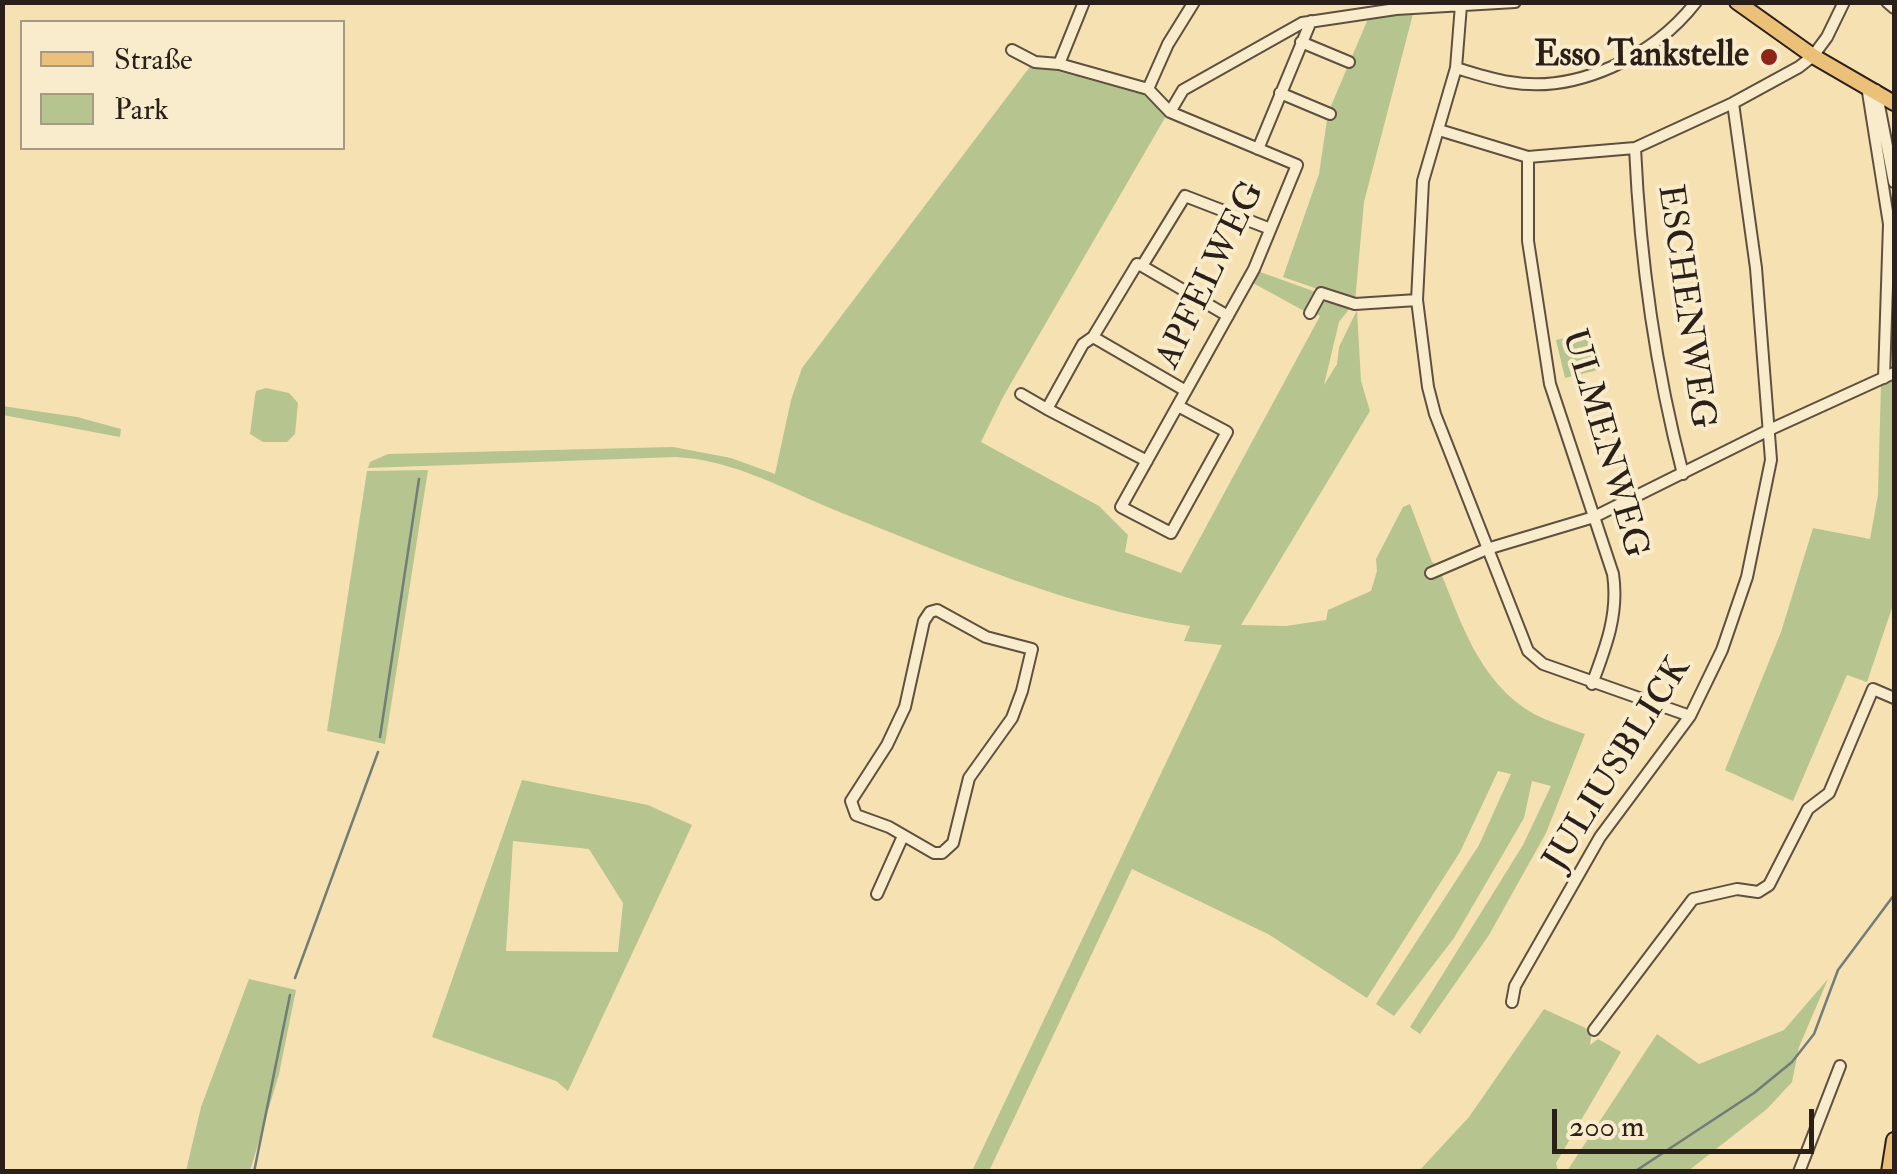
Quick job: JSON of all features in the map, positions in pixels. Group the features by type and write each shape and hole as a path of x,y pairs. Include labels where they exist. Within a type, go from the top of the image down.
{"main road":[{"path":"1737,2 1813,56 1894,99"},
{"path":"1890,1172 1894,1140"}],"street":[{"path":"1059,64 1084,2"},
{"path":"1012,50 1035,62 1059,64 1148,89 1168,44 1194,2"},
{"path":"1258,149 1301,42 1315,20 1318,2"},
{"path":"1170,112 1183,90 1315,20 1395,6 1515,2"},
{"path":"1456,68 1510,82 1547,83 1582,77 1632,58 1682,20 1696,2"},
{"path":"1440,130 1528,157 1635,148 1734,103 1813,56 1844,2"},
{"path":"1887,2 1894,8"},
{"path":"1454,5 1456,68 1424,181 1417,300 1435,414 1528,652 1543,664 1592,684 1690,716"},
{"path":"1301,42 1349,62"},
{"path":"1871,88 1894,182"},
{"path":"1431,574 1487,549 1594,517 1889,376 1889,224 1871,88"},
{"name":"APFELWEG","path":"1148,89 1170,112 1297,165 1254,269 1186,391 1122,507 1171,533 1227,432 1178,406"},
{"path":"1280,93 1330,114"},
{"name":"JULIUSBLICK","path":"1512,1002 1515,986 1600,836 1690,716 1722,650 1747,576 1766,492 1770,430 1756,268 1734,103"},
{"name":"ESCHENWEG","path":"1635,148 1638,227 1650,313 1668,418 1684,474"},
{"name":"ULMENWEG","path":"1528,157 1528,241 1550,384 1616,593 1607,644 1592,684"},
{"path":"1142,266 1185,196 1268,228"},
{"path":"1047,409 1083,344 1094,337 1136,264 1228,316"},
{"path":"1310,313 1322,293 1354,304 1417,300"},
{"path":"1094,337 1186,391"},
{"path":"1021,394 1147,462"},
{"path":"936,610 986,638 1032,649 1012,718 969,778 948,850 934,853 903,836 856,815 851,801 887,745 905,707 924,621 936,610"},
{"path":"1594,1030 1693,899 1736,889 1758,892 1768,885 1808,809 1829,792 1873,689 1894,698"},
{"path":"877,894 903,836"},
{"path":"1799,1172 1840,1066"}],"green space":[{"path":"1414,10 1364,202 1355,302 1283,277 1319,174 1328,113 1370,14"},
{"path":"1032,64 1144,95 1166,116 1003,397 981,442 1099,506 1128,535 1125,552 1181,573 1320,316 1315,313 1322,301 1350,308 1339,322 1324,385 1337,364 1339,347 1357,310 1361,381 1370,411 1241,625 1286,626 1326,620 1328,610 1371,591 1376,559 1403,507 1410,504 1432,562 1438,566 1485,668 1515,701 1534,714 1585,734 1546,833 1489,935 1420,1034 1410,1027 1523,845 1551,786 1532,781 1524,818 1454,938 1394,1016 1376,1004 1479,845 1511,774 1498,771 1460,852 1367,998 1268,934 1132,869 989,1171 972,1171 1222,645 1184,641 1190,626 1100,607 1013,580 761,478 698,459 368,468 370,462 388,454 673,447 731,458 775,474 802,368"},
{"path":"1260,272 1316,292 1306,312 1253,283"},
{"path":"1591,332 1598,370 1565,378 1556,340"},
{"path":"1894,378 1894,602 1867,682 1847,675 1793,801 1725,770 1781,632 1813,528 1870,539 1878,495 1881,384"},
{"path":"266,388 289,393 298,403 295,434 287,442 263,442 250,434 256,391"},
{"path":"2,406 77,417 121,429 120,437 3,415"},
{"path":"428,470 385,744 327,731 367,471"},
{"path":"522,780 648,805 692,825 568,1091 556,1081 432,1037","holes":["513,841 589,849 623,903 618,952 506,951"]},
{"path":"249,979 296,990 279,1074 250,1171 186,1171 201,1107"},
{"path":"1828,979 1799,1047 1792,1082 1767,1109 1688,1171 1567,1171 1657,1034 1699,1064 1784,1030"},
{"path":"1544,1009 1592,1031 1590,1045 1598,1039 1621,1052 1556,1163 1558,1171 1418,1172 1469,1117"}],"waterway":[{"path":"380,737 419,479"},
{"path":"295,978 378,752"},
{"path":"1634,1172 1754,1093 1792,1062 1814,1034 1838,970 1894,895"},
{"path":"254,1172 290,995"}],"place":[{"name":"Esso Tankstelle","path":"1769,57"}]}
